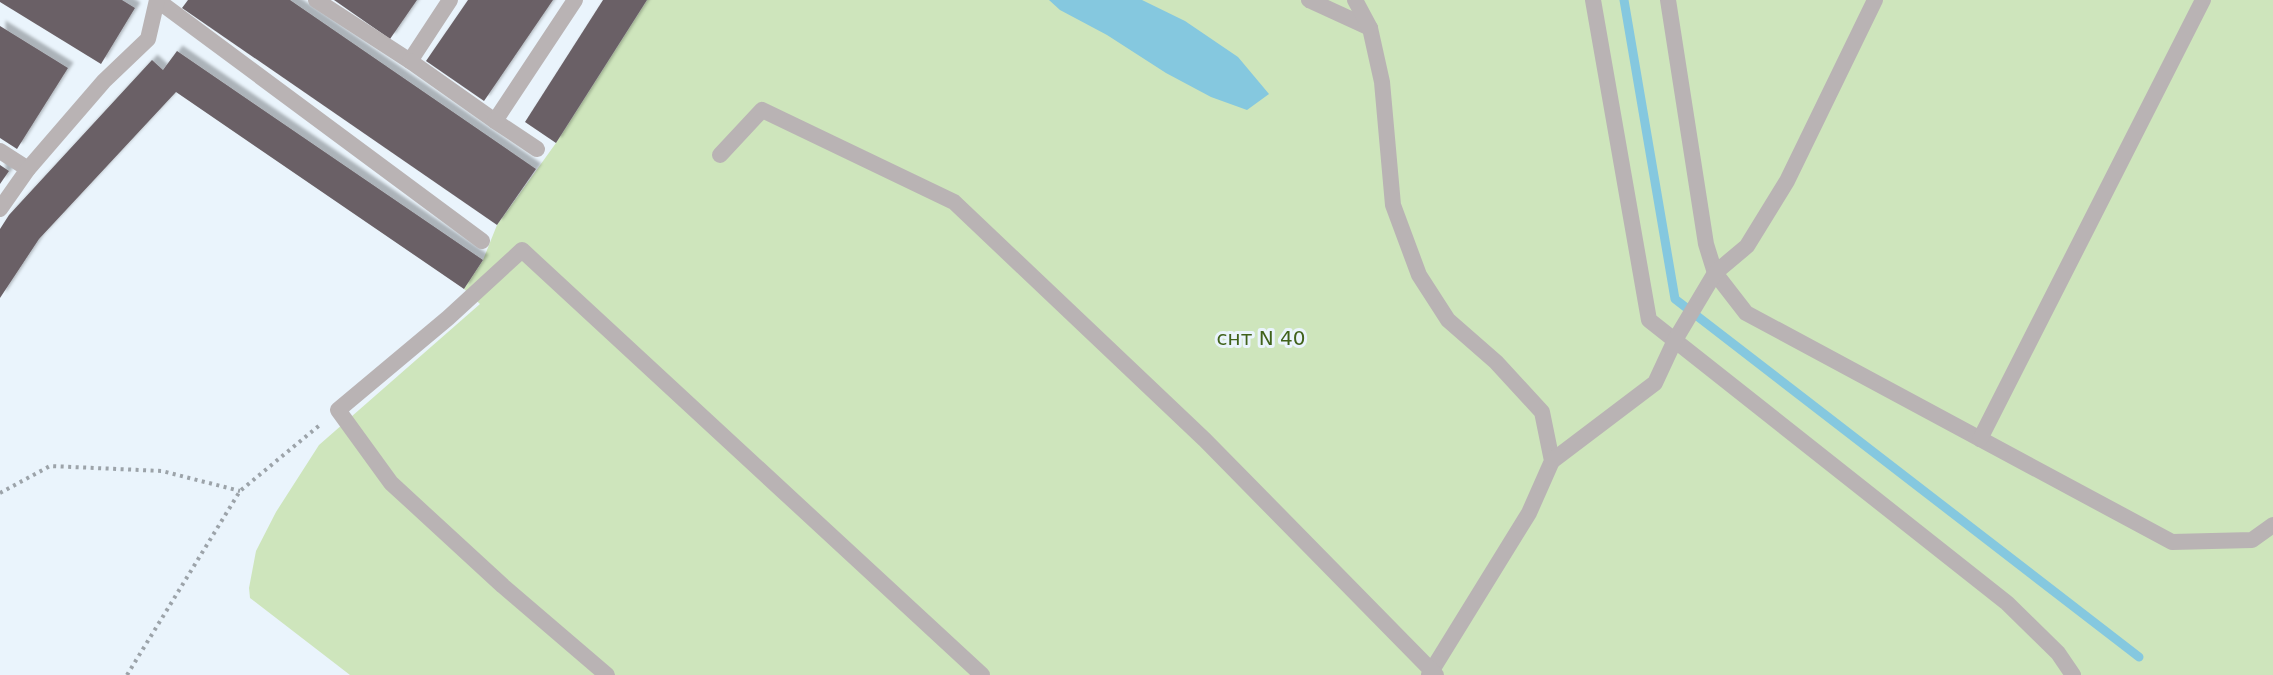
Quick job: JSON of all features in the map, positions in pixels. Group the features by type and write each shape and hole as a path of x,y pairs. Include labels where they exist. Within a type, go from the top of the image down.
{"lane":[{"path":"0,209 28,169 104,81 148,39 157,0 482,241"},
{"path":"315,0 410,61 537,148"},
{"path":"410,61 450,0"},
{"path":"495,121 575,0"},
{"path":"1309,0 1370,28"},
{"path":"1355,0 1370,28 1382,82 1393,205 1419,275 1448,320 1496,362 1542,412 1552,460"},
{"path":"1593,0 1649,320 2007,603 2058,653 2073,675"},
{"path":"1668,0 1706,244 1715,273 1746,313 2172,542 2252,540 2273,525"},
{"path":"720,155 762,110 954,202 1205,440 1432,674 1529,513 1552,460 1655,382 1675,340 1715,273 1748,246 1787,180 1875,0"},
{"path":"1980,439 2203,0"},
{"path":"0,151 28,169"},
{"path":"606,675 503,586 391,483 338,410 448,318 522,250 982,675"}],"path":[{"path":"128,675 240,491 338,410"},
{"path":"0,494 50,466 162,471 240,491"}],"green space":[{"name":"снт N 40","path":"647,0 2273,0 2273,675 350,675 250,598 249,588 256,551 276,512 319,445 480,304 464,289 483,260 497,225 556,143"}],"water":[{"path":"1049,0 1142,0 1185,21 1238,57 1269,94 1247,110 1211,97 1166,73 1107,35 1060,10"}],"building":[{"path":"0,0 122,0 135,8 101,64"},
{"path":"188,0 290,0 536,169 497,225 182,8"},
{"path":"334,0 417,0 390,39"},
{"path":"468,0 553,0 484,101 426,61"},
{"path":"603,0 647,0 556,143 525,122"},
{"path":"0,26 68,68 17,149 0,138"},
{"path":"177,51 483,260 464,289 176,92 39,239 0,298 0,229 9,215 152,60 163,70"},
{"path":"0,165 9,171 0,184"}],"waterway":[{"path":"1624,0 1675,299 2139,657"}]}
